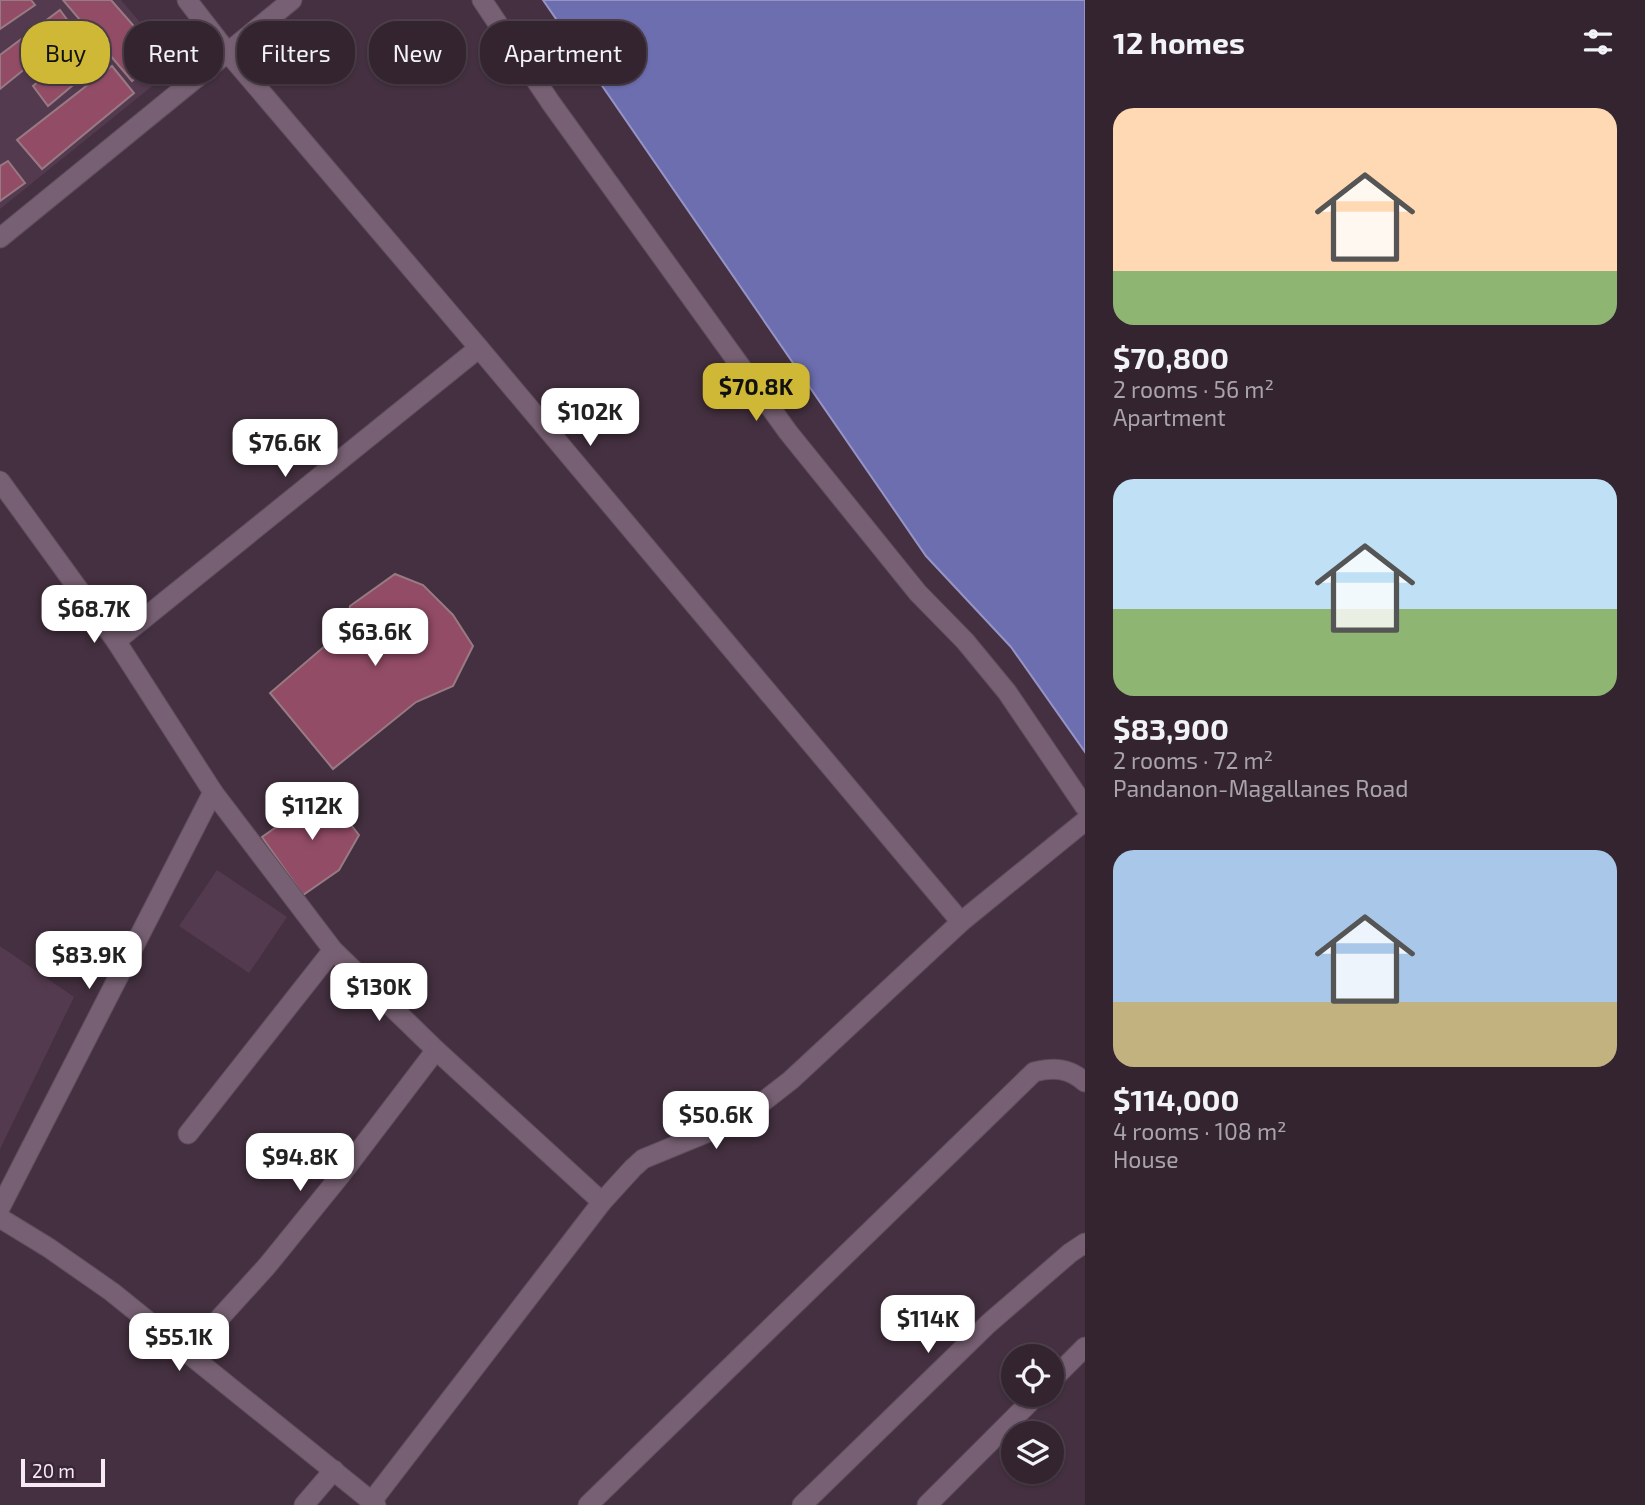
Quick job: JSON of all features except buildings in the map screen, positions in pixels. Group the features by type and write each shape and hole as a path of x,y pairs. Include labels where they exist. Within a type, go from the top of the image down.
{"street":[{"path":"187,0 228,53 961,922"},
{"path":"0,238 292,0"},
{"path":"482,0 551,103 788,432 918,593 965,642 1007,692 1085,807"},
{"path":"116,641 479,348"},
{"path":"0,481 116,641 213,792 333,950 436,1050 602,1202"},
{"path":"0,1208 213,792"},
{"path":"0,1218 112,1292 374,1503 602,1202 632,1168 643,1159 733,1122 760,1105 791,1080 961,922 1085,821"},
{"path":"188,1134 333,950"},
{"path":"187,1354 267,1266 436,1050"},
{"path":"587,1505 1034,1072 1060,1069 1071,1072 1085,1082"},
{"path":"802,1505 988,1324 1085,1243"},
{"path":"1064,1368 1085,1347"},
{"path":"927,1505 1025,1407"},
{"path":"304,1505 334,1470"}],"shaded area":[{"path":"0,0 121,0 139,21 124,21 124,84 155,84 0,209"},
{"path":"217,870 287,917 249,973 179,926"},
{"path":"0,946 74,997 0,1149"}],"water":[{"path":"543,0 1085,0 1085,752 1011,647 926,556 601,84 646,84 646,21 557,21"}]}
